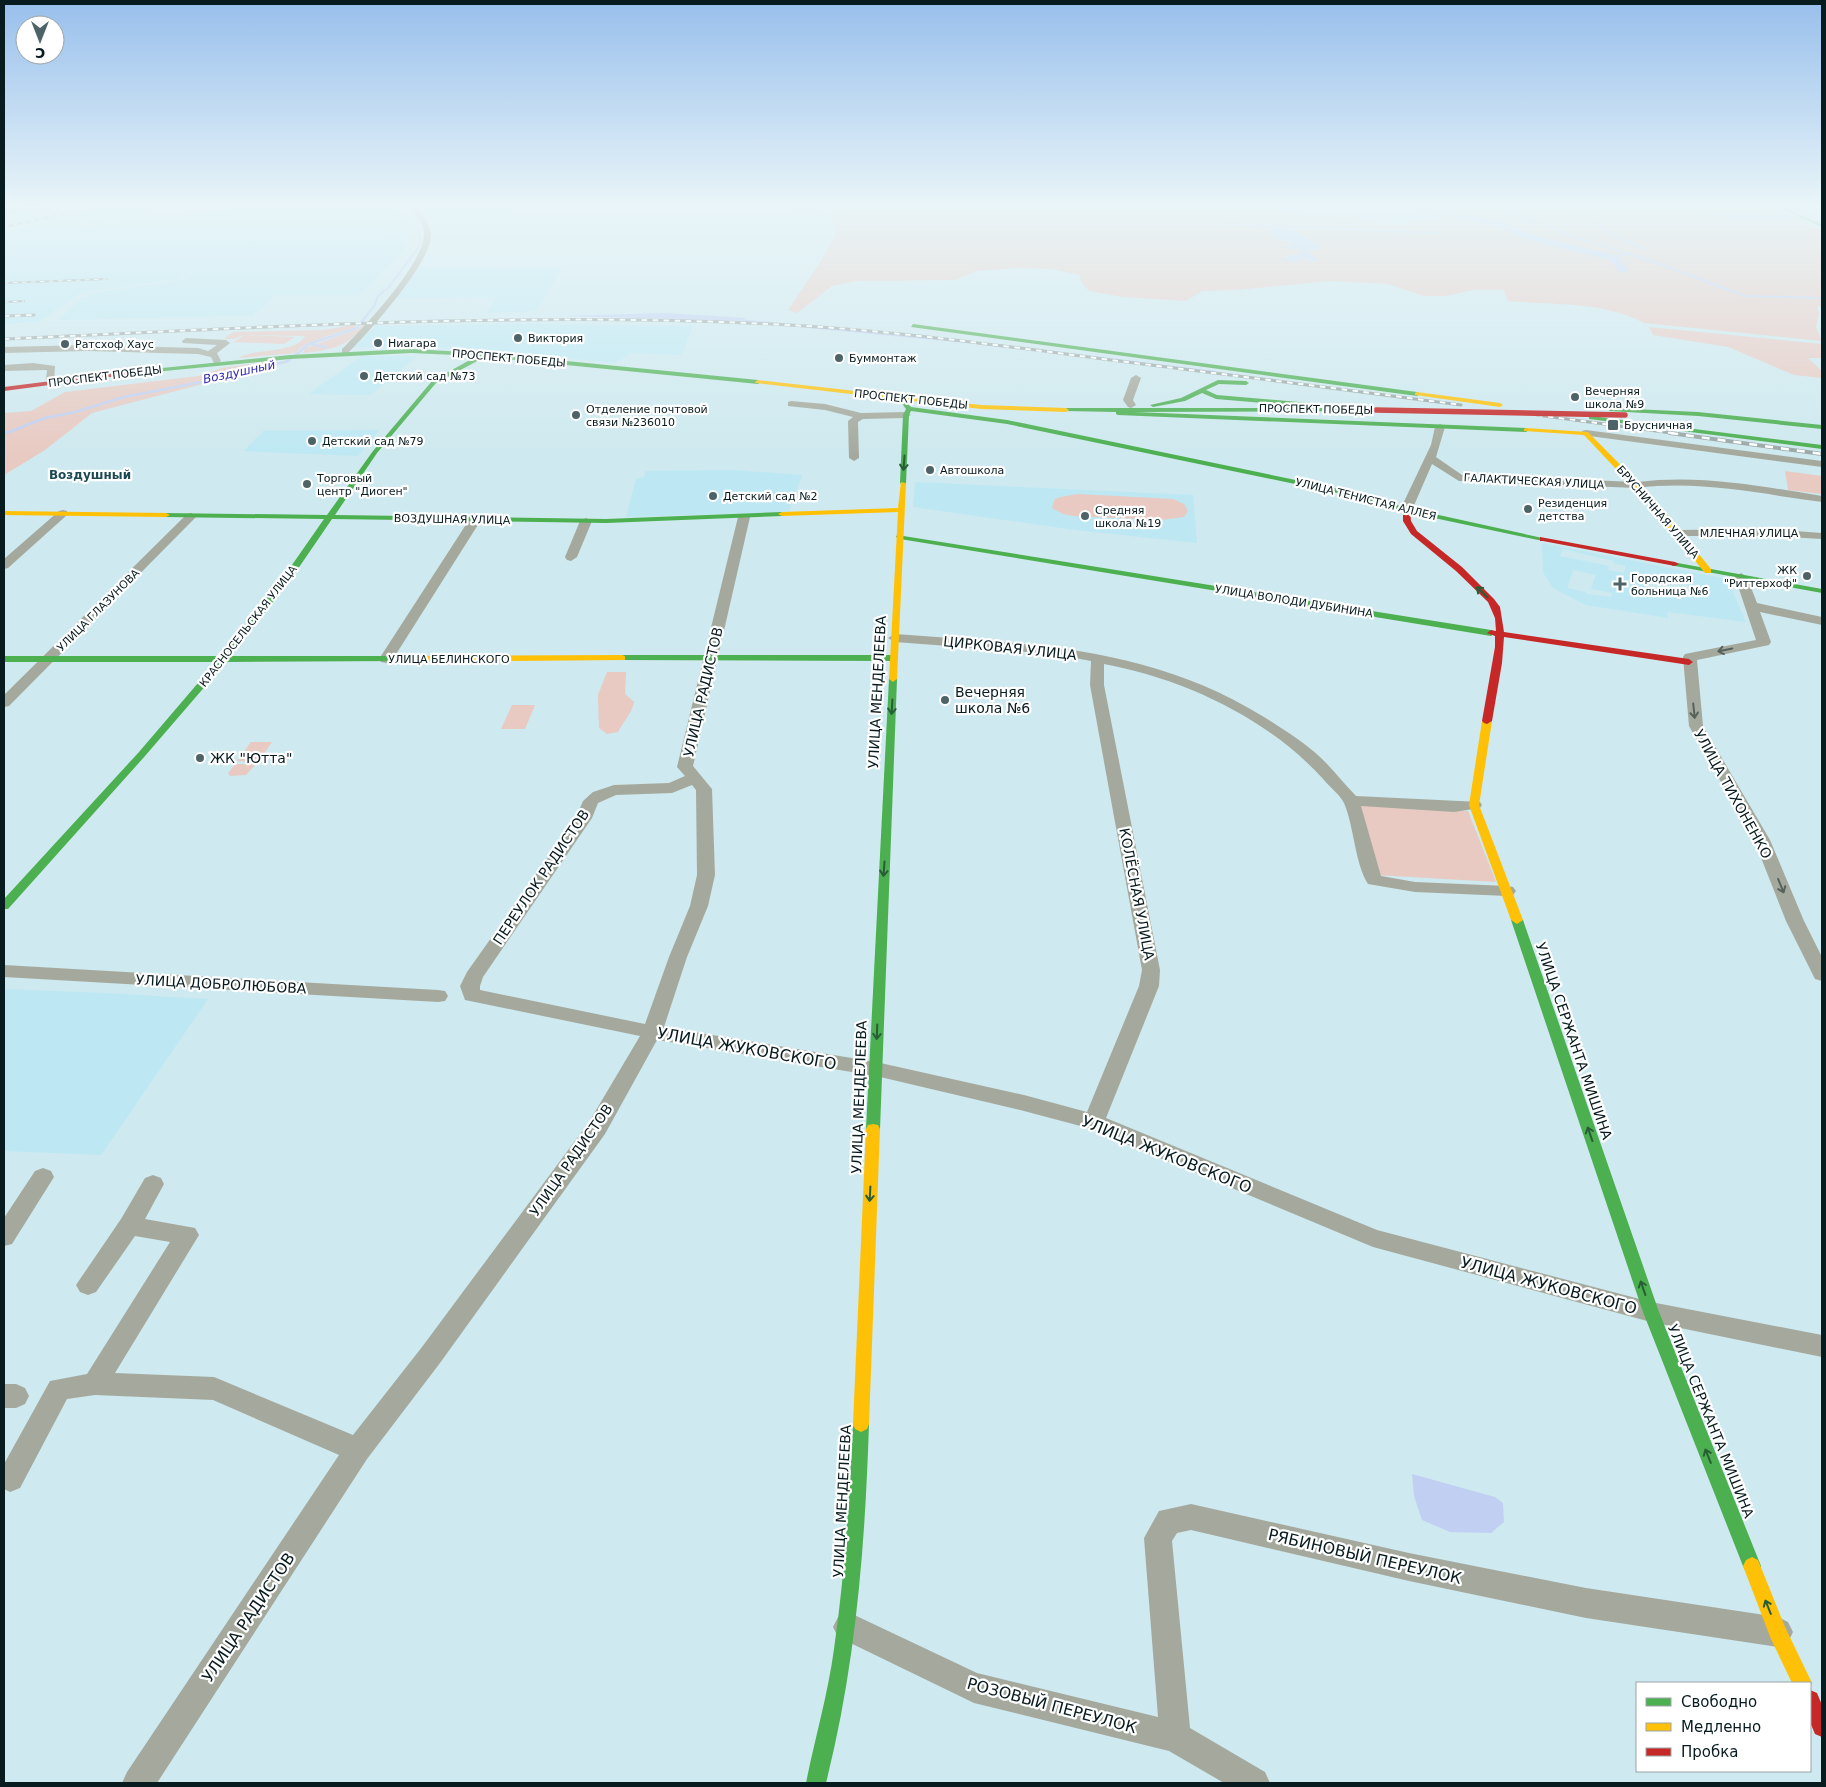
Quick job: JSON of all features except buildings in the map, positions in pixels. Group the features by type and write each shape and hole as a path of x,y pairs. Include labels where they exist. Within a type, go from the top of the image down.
{"street":[{"path":"343,352 375,321 397,289"},
{"name":"ПРОСПЕКТ ПОБЕДЫ","path":"912,326 1500,405"},
{"path":"4,350 87,348 156,350 198,351 215,360 226,343 176,340 156,350"},
{"name":"ПРОСПЕКТ ПОБЕДЫ","path":"4,388 51,380 215,360 343,352 436,349 487,353 909,405 925,399 1025,406 1311,405 1612,410 1698,414 1822,427"},
{"name":"КРАСНОСЕЛЬСКАЯ УЛИЦА","path":"4,906 142,754 222,659 331,517 375,452 434,382 487,353"},
{"name":"ПРОСПЕКТ ПОБЕДЫ","path":"4,388 215,360"},
{"path":"4,368 33,366 52,368 51,380"},
{"path":"1131,406 1128,400 1136,378"},
{"path":"1153,405 1178,401 1218,382 1256,385"},
{"path":"1202,390 1216,397 1311,405"},
{"path":"1343,398 1375,406"},
{"name":"ПРОСПЕКТ ПОБЕДЫ","path":"925,399 981,407 1190,413 1408,426 1586,433"},
{"path":"791,404 825,408 861,416"},
{"path":"854,458 853,421 861,416 909,405"},
{"name":"УЛИЦА МЕНДЕЛЕЕВА","path":"816,1783 838,1688 848,1627 857,1522 900,510 909,405"},
{"name":"УЛИЦА ТЕНИСТАЯ АЛЛЕЯ","path":"909,405 1026,426 1344,492 1406,510 1501,532 1822,591"},
{"name":"ПРОСПЕКТ ПОБЕДЫ","path":"1190,413 1375,406 1702,418 1822,431"},
{"path":"1408,426 1405,418 1409,413"},
{"name":"ПРОСПЕКТ ПОБЕДЫ","path":"1444,413 1546,431"},
{"path":"1458,415 1458,428"},
{"path":"1573,416 1822,447"},
{"path":"1406,510 1430,458 1440,427"},
{"path":"1586,433 1822,464"},
{"name":"БРУСНИЧНАЯ УЛИЦА","path":"1586,433 1636,485 1708,571"},
{"name":"ГАЛАКТИЧЕСКАЯ УЛИЦА","path":"1430,458 1459,478 1636,485 1692,480 1822,499"},
{"name":"ВОЗДУШНАЯ УЛИЦА","path":"4,513 586,521 744,517 900,510"},
{"name":"УЛИЦА СЕРЖАНТА МИШИНА","path":"1406,510 1407,521 1414,532 1482,591 1496,606 1501,628 1474,805 1507,891 1651,1312 1778,1632 1802,1682"},
{"path":"4,565 63,513"},
{"name":"УЛИЦА ГЛАЗУНОВА","path":"4,703 191,516"},
{"name":"УЛИЦА РАДИСТОВ","path":"138,1783 358,1450 431,1355 597,1128 652,1032 678,956 700,906 706,875 704,789 685,767 744,517"},
{"path":"386,659 475,520"},
{"path":"571,557 586,521"},
{"name":"МЛЕЧНАЯ УЛИЦА","path":"1676,533 1735,534 1790,531 1822,536"},
{"name":"УЛИЦА ВОЛОДИ ДУБИНИНА","path":"900,537 1500,634 1689,662"},
{"path":"1689,662 1690,657 1764,642 1741,577"},
{"path":"1751,606 1822,621"},
{"name":"ЦИРКОВАЯ УЛИЦА","path":"895,638 1044,649 1138,666 1194,686 1233,704 1276,731 1314,760 1351,801 1374,880 1415,887 1507,891"},
{"name":"УЛИЦА БЕЛИНСКОГО","path":"4,659 894,658"},
{"name":"КОЛЁСНАЯ УЛИЦА","path":"1094,1122 1149,986 1151,970 1097,686 1096,670 1099,658"},
{"name":"УЛИЦА ТИХОНЕНКО","path":"1689,662 1696,726 1762,840 1795,921 1822,975"},
{"name":"ПЕРЕУЛОК РАДИСТОВ","path":"472,995 470,986 474,976 584,818 591,801 599,795 614,790 672,788 694,778"},
{"path":"1351,801 1454,807 1474,805"},
{"name":"УЛИЦА ДОБРОЛЮБОВА","path":"4,971 438,996"},
{"name":"УЛИЦА ЖУКОВСКОГО","path":"472,995 652,1032 876,1069 1024,1103 1094,1122 1373,1238 1651,1312 1822,1346"},
{"path":"4,1237 42,1177"},
{"path":"88,1285 129,1226 153,1184"},
{"path":"95,1384 187,1235 129,1226"},
{"path":"10,1479 59,1389 95,1384 214,1389 358,1450"},
{"name":"РЯБИНОВЫЙ ПЕРЕУЛОК","path":"1174,1736 1158,1538 1169,1521 1191,1517 1409,1567 1586,1603 1778,1632"},
{"name":"РОЗОВЫЙ ПЕРЕУЛОК","path":"848,1627 974,1688 1174,1736 1254,1783"},
{"path":"1811,1702 1822,1727"}],"shaded area":[{"path":"4,289 105,289 80,293 39,322 4,324"},
{"path":"119,289 365,289 360,295 276,295 252,316 58,320 83,297"},
{"path":"400,289 549,289 536,311 487,313 496,297 394,298"},
{"path":"802,289 828,289 797,313 788,310"},
{"path":"1088,289 1243,289 1202,291 1186,301 1123,297"},
{"path":"1404,289 1822,289 1822,307 1817,306 1819,313 1816,327 1822,341 1644,323 1629,316 1595,307 1508,301 1503,290 1473,290 1446,296 1424,296"},
{"path":"664,313 744,318 746,321 565,316"},
{"path":"358,324 354,328 313,341 299,349 296,353 238,358 293,346 305,336 244,335 234,339 224,339 233,332 324,330"},
{"path":"530,324 693,326 683,352 680,355 631,353 615,363 479,349 352,347 376,326"},
{"path":"366,325 345,343 331,349 303,353 305,348 358,329"},
{"path":"1649,327 1822,344 1822,358 1808,358 1822,371 1822,378 1794,375 1728,347 1653,335"},
{"path":"245,335 295,337 284,344 233,342"},
{"name":"Детский сад №73","path":"362,356 417,356 371,395 309,394"},
{"path":"262,362 287,362 92,413 45,450 4,475 4,413 31,411 65,392 198,376 222,368"},
{"name":"Детский сад №79","path":"379,430 358,456 244,451 263,431"},
{"name":"Детский сад №2","path":"733,470 802,475 789,512 626,517 636,479 644,477 646,471"},
{"path":"1785,471 1822,476 1822,494 1788,490"},
{"name":"Средняя школа №19","path":"915,482 1193,495 1197,543 1075,530 913,507"},
{"path":"1078,494 1173,499 1184,504 1188,511 1184,517 1161,520 1073,516 1063,514 1052,508 1054,500"},
{"name":"Городская больница №6","path":"1542,543 1727,579 1746,622 1667,612 1668,618 1586,605 1553,588 1543,572","holes":["1563,549 1614,561 1613,563 1626,566 1624,573 1608,570 1609,566 1560,556","1573,570 1596,575 1591,589 1612,593 1611,597 1586,594 1586,592 1567,588","1649,577 1701,588 1700,595 1647,587"]},
{"path":"607,672 626,672 625,694 634,702 618,732 607,734 599,728 598,695"},
{"path":"512,705 535,705 525,729 501,729"},
{"path":"251,742 272,742 258,762 237,761"},
{"path":"235,764 256,764 246,775 230,776 228,773"},
{"path":"1357,805 1468,811 1496,882 1376,875"},
{"path":"4,989 208,999 101,1155 4,1151"},
{"path":"1412,1474 1495,1497 1503,1503 1504,1522 1491,1533 1450,1532 1422,1520 1414,1496"}],"waterway":[{"name":"Воздушный","path":"374,307 378,296 386,289"},
{"path":"1727,289 1745,296 1822,298"},
{"name":"Воздушный","path":"4,434 45,418 75,412 124,397 227,377 288,361 309,344 357,328 374,306"},
{"path":"746,321 969,342 1214,372"},
{"path":"310,344 326,347"}],"railway":[{"path":"4,302 24,301"},
{"path":"4,316 34,315"},
{"path":"4,339 397,322 495,320 692,321 790,325 951,340 1461,405"},
{"path":"1537,415 1679,434"},
{"path":"1670,433 1822,454"}],"traffic: fast":[{"path":"913,326 1417,394"},
{"path":"154,370 290,357 411,351 484,355 758,382"},
{"path":"4,906 142,754 216,668 288,577 375,452 434,382 484,355"},
{"path":"1153,405 1183,400 1218,382 1246,383"},
{"path":"1201,390 1216,397 1311,405"},
{"path":"903,483 906,415 909,409 906,405 911,396"},
{"path":"909,409 1007,422 1344,492 1406,510 1543,539"},
{"path":"1066,410 1376,410"},
{"path":"1611,410 1698,414 1822,427"},
{"path":"1118,413 1526,430"},
{"path":"1591,418 1822,447"},
{"path":"166,515 606,521 782,514"},
{"path":"900,537 1491,633"},
{"path":"1675,564 1822,591"},
{"path":"622,658 894,658"},
{"path":"4,659 396,659"},
{"path":"873,1129 893,679"},
{"path":"1517,920 1651,1312 1752,1566"},
{"path":"816,1783 836,1695 849,1605 861,1424"}],"traffic: slow":[{"path":"758,382 981,407 1066,410"},
{"path":"1417,394 1500,405"},
{"path":"1526,430 1586,433 1652,502 1708,571"},
{"path":"893,679 903,483"},
{"path":"782,514 901,510"},
{"path":"4,513 166,515"},
{"path":"396,659 622,658"},
{"path":"1487,721 1474,805 1517,920"},
{"path":"861,1424 873,1129"},
{"path":"1752,1566 1778,1632 1802,1682"}],"traffic: jam":[{"path":"4,389 154,370"},
{"path":"1376,410 1625,415"},
{"path":"1406,510 1407,521 1414,532 1483,591 1496,607 1500,631 1499,647 1487,721"},
{"path":"1543,539 1675,564"},
{"path":"1491,633 1689,662"},
{"path":"1811,1702 1822,1727"}],"place":[{"name":"Виктория","path":"518,338"},
{"name":"Ниагара","path":"378,343"},
{"name":"Ратсхоф Хаус","path":"65,344"},
{"name":"Буммонтаж","path":"839,358"},
{"name":"Детский сад №73","path":"364,376"},
{"name":"Вечерняя школа №9","path":"1575,397"},
{"name":"Отделение почтовой связи №236010","path":"576,415"},
{"name":"Брусничная","path":"1613,425"},
{"name":"Детский сад №79","path":"312,441"},
{"name":"Автошкола","path":"930,470"},
{"name":"Торговый центр \"Диоген\"","path":"307,484"},
{"name":"Детский сад №2","path":"713,496"},
{"name":"Резиденция детства","path":"1528,509"},
{"name":"Средняя школа №19","path":"1085,516"},
{"name":"ЖК \"Риттерхоф\"","path":"1807,576"},
{"name":"Городская больница №6","path":"1620,584"},
{"name":"Вечерняя школа №6","path":"945,700"},
{"name":"ЖК \"Ютта\"","path":"200,758"}],"district":[{"name":"Воздушный","path":"90,475"}]}
